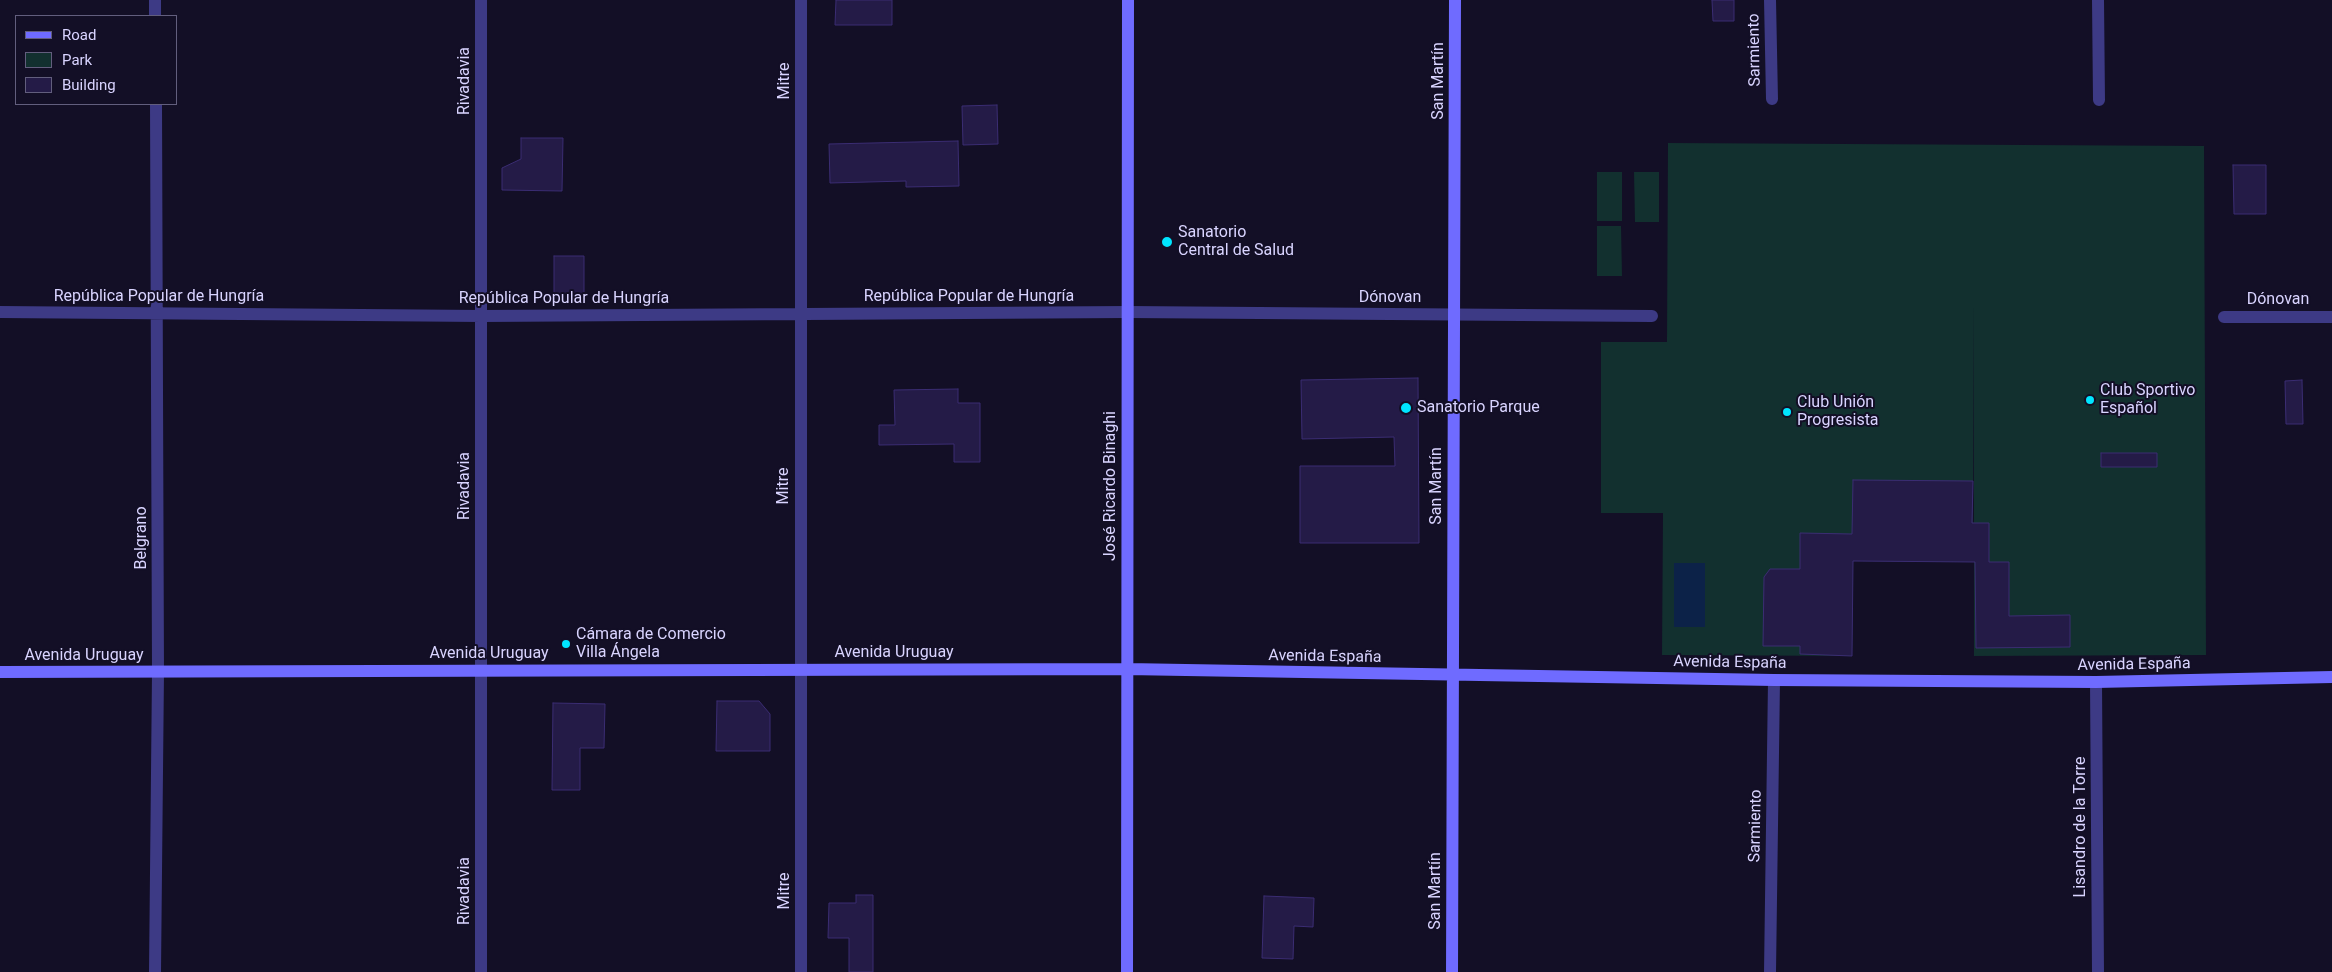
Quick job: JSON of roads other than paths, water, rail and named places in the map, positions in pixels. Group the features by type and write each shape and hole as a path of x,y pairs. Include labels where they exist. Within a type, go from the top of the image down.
{"street":[{"path":"155,0 155,15"},
{"name":"Rivadavia","path":"481,0 481,972"},
{"name":"Mitre","path":"801,0 801,972"},
{"name":"José Ricardo Binaghi","path":"1127,972 1128,0"},
{"name":"San Martín","path":"1452,972 1455,0"},
{"name":"Sarmiento","path":"1770,0 1772,99"},
{"path":"2098,0 2099,100"},
{"name":"Belgrano","path":"156,105 158,672 156,972"},
{"name":"República Popular de Hungría","path":"0,312 482,316 1128,312"},
{"name":"Dónovan","path":"1128,312 1652,316"},
{"name":"Dónovan","path":"2224,317 2332,316"},
{"name":"Avenida Uruguay","path":"0,672 1127,669"},
{"name":"Avenida España","path":"1127,669 1774,680 2096,682 2332,677"},
{"name":"Sarmiento","path":"1770,972 1774,680"},
{"name":"Lisandro de la Torre","path":"2096,682 2098,972"}],"water":[{"path":"1674,563 1705,563 1705,627 1674,627"}],"place":[{"name":"Sanatorio Central de Salud","path":"1167,242"},
{"name":"Club Sportivo Español","path":"2090,400"},
{"name":"Sanatorio Parque","path":"1406,408"},
{"name":"Club Unión Progresista","path":"1787,412"},
{"name":"Cámara de Comercio Villa Ángela","path":"566,644"}]}
